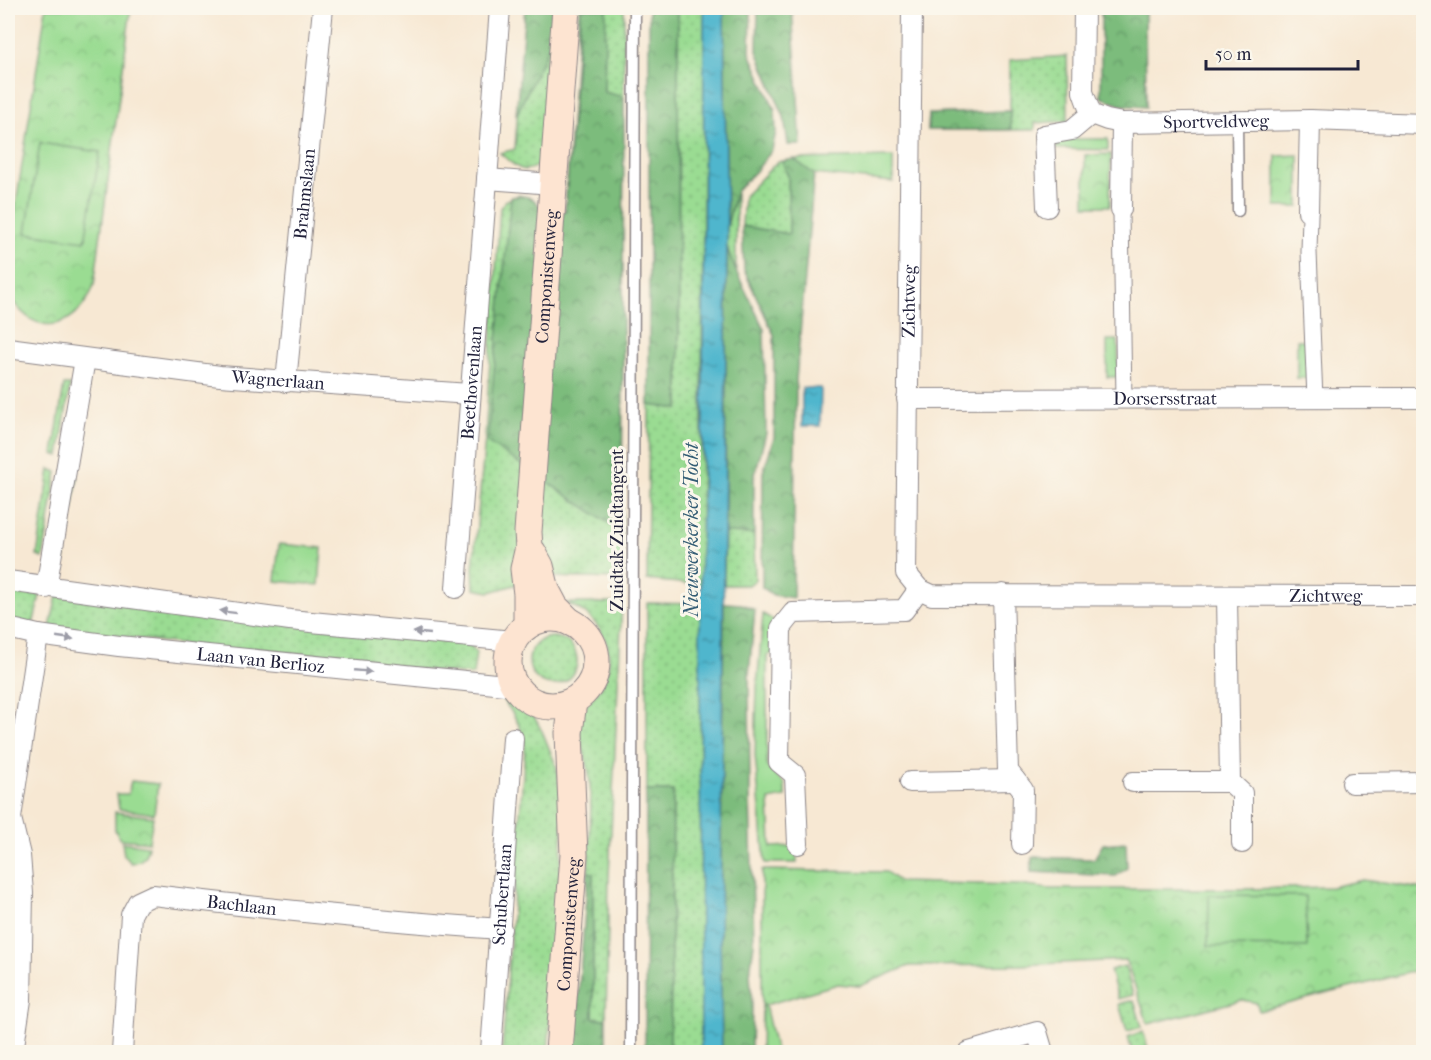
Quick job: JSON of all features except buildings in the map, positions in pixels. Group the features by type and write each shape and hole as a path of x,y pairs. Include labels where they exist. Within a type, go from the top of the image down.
{"main road":[{"name":"Componistenweg","path":"520,634 527,594 524,569 529,547 528,532 566,8"},
{"name":"Componistenweg","path":"529,547 540,566 546,590 555,607 570,622"},
{"path":"555,618 570,622 583,632 592,645 596,660 593,676 585,691 573,701 558,706 543,706 527,699 514,686 508,672 508,656 520,634 541,620 555,618"},
{"name":"Componistenweg","path":"559,1053 574,855 569,733 573,701"},
{"name":"Componistenweg","path":"543,706 554,727 572,797"}],"street":[{"name":"Brahmslaan","path":"286,382 323,8"},
{"name":"Beethovenlaan","path":"456,588 469,394 501,8"},
{"name":"Zichtweg","path":"912,8 906,573 919,589 932,595 1424,596"},
{"path":"1047,207 1044,135 1072,130 1091,114 1083,92 1084,8"},
{"name":"Sportveldweg","path":"1091,114 1122,123 1310,120 1424,124"},
{"path":"1310,120 1309,252 1315,399"},
{"path":"1122,123 1124,399"},
{"path":"487,179 552,184"},
{"name":"Wagnerlaan","path":"8,348 220,376 469,394"},
{"path":"46,588 85,358"},
{"name":"Dorsersstraat","path":"907,399 1424,398"},
{"path":"8,581 290,620 520,634"},
{"path":"798,844 795,775 779,762 781,628 793,613 904,610 919,589"},
{"path":"1003,594 1008,771 1023,790 1022,844"},
{"path":"1227,596 1230,782"},
{"name":"Laan van Berlioz","path":"8,628 131,647 514,686"},
{"path":"13,1053 21,1000 23,893 20,855 9,821 38,634"},
{"name":"Schubertlaan","path":"491,1053 513,738"},
{"path":"910,782 1015,780"},
{"path":"1133,782 1230,782 1242,793 1242,843"},
{"path":"1352,783 1424,782"},
{"name":"Bachlaan","path":"122,1053 131,915 138,902 153,895 408,923 501,929"},
{"path":"981,1051 1037,1032 1043,1053"}],"lane":[{"name":"Zuidtak Zuidtangent","path":"631,1053 635,8"},
{"path":"1237,121 1238,211"}],"green space":[{"path":"46,8 131,8 94,285 82,307 74,315 54,324 44,324 33,320 22,312 10,296 7,280 8,256"},
{"path":"525,8 558,8 543,162 536,167 524,170 515,166 500,153 515,149"},
{"path":"525,8 560,8 558,27 516,116"},
{"path":"579,8 624,8 622,579 549,577 545,566 539,510 565,212"},
{"path":"581,8 606,8 604,92 624,97 622,521 613,526 487,442 511,197 522,196 534,200 543,213 565,212"},
{"path":"649,8 678,8 679,409 649,405"},
{"path":"678,8 704,8 701,585 647,580 649,405 679,409"},
{"path":"724,8 751,8 750,53 775,110 776,132 772,150 756,171 736,191 727,226"},
{"path":"758,8 792,8 801,145 788,145 784,117 757,51"},
{"path":"1101,8 1145,8 1146,107 1120,105 1101,97"},
{"path":"1067,56 1068,121 1035,123 1035,130 928,130 929,114 1010,111 1010,60"},
{"path":"1010,111 1011,130 928,130 929,114"},
{"path":"1056,139 1108,139 1108,150 1056,149"},
{"path":"40,143 100,152 85,241 26,233"},
{"path":"1111,154 1110,206 1085,206 1085,155"},
{"path":"1299,155 1299,207 1276,207 1276,156"},
{"path":"893,157 893,182 814,174 794,159"},
{"path":"794,159 814,174 796,380 793,598 773,595 762,587 763,472 774,438 774,335 744,270 742,226 789,234 788,176 782,161"},
{"path":"782,161 788,176 789,235 742,226 744,196 777,162"},
{"path":"736,191 736,271 727,248 727,226"},
{"path":"518,195 532,198 543,210 518,584 490,592 474,589 473,568 485,438 500,208 505,201"},
{"path":"727,248 764,329 766,433 754,478 754,534 725,533"},
{"path":"1107,340 1118,340 1119,377 1107,377"},
{"path":"1297,340 1310,340 1310,378 1297,378"},
{"path":"64,385 70,385 59,456 53,454"},
{"path":"50,469 57,472 43,558 37,556"},
{"path":"71,472 78,476 64,562 58,560"},
{"path":"725,533 754,534 755,581 748,585 724,585"},
{"path":"279,544 322,548 319,585 275,581"},
{"path":"8,589 40,595 33,625 8,620"},
{"path":"57,596 469,643 476,652 473,675 226,650 50,627"},
{"path":"565,603 622,603 609,876 606,1019 593,1018 593,873 588,872 590,787 579,721 584,709 603,683 608,670 609,658 603,634 596,624 577,608"},
{"path":"647,603 700,604 701,1052 670,1052 673,791 647,791"},
{"path":"724,603 742,604 755,610 749,674 754,943 750,973 751,1052 722,1052 720,936"},
{"path":"763,614 773,620 774,653 767,655 767,767 785,784 785,797 769,800 771,847 796,846 797,863 765,863 755,755"},
{"path":"553,637 570,644 577,661 570,678 553,685 536,678 529,661 536,644"},
{"path":"508,694 517,703 531,711 543,733 557,768 564,813 548,1052 502,1052 525,748 516,720 499,695"},
{"path":"131,781 158,784 154,814 119,809 117,794 128,794"},
{"path":"646,791 673,791 670,1052 645,1052"},
{"path":"115,812 153,817 149,842 120,839 115,830"},
{"path":"122,842 148,846 145,856 131,863 124,855"},
{"path":"1126,842 1127,868 1116,876 1031,872 1032,857 1094,859 1103,844"},
{"path":"8,856 11,857 17,928 8,1052"},
{"path":"762,870 886,872 900,882 1018,885 1050,889 1331,887 1363,880 1423,889 1423,969 1259,1011 1257,1003 1242,1000 1148,1024 1126,960 1019,965 909,966 860,986 838,984 762,1006"},
{"path":"588,872 593,873 593,1018 606,1019 606,1052 574,1052"},
{"path":"1209,895 1305,896 1307,947 1208,946"},
{"path":"1125,966 1133,995 1118,999 1110,970"},
{"path":"1134,1000 1142,1027 1127,1031 1119,1004"},
{"path":"765,1005 776,1052 761,1052 762,1006"},
{"path":"1143,1031 1149,1052 1132,1052 1128,1037"}],"water":[{"path":"704,8 724,8 727,248 720,936 722,1052 701,1052 700,604 703,460"},
{"path":"802,388 821,388 820,426 802,426"}],"water label":[{"name":"Nieuwerkerker Tocht","path":"691,530"}]}
